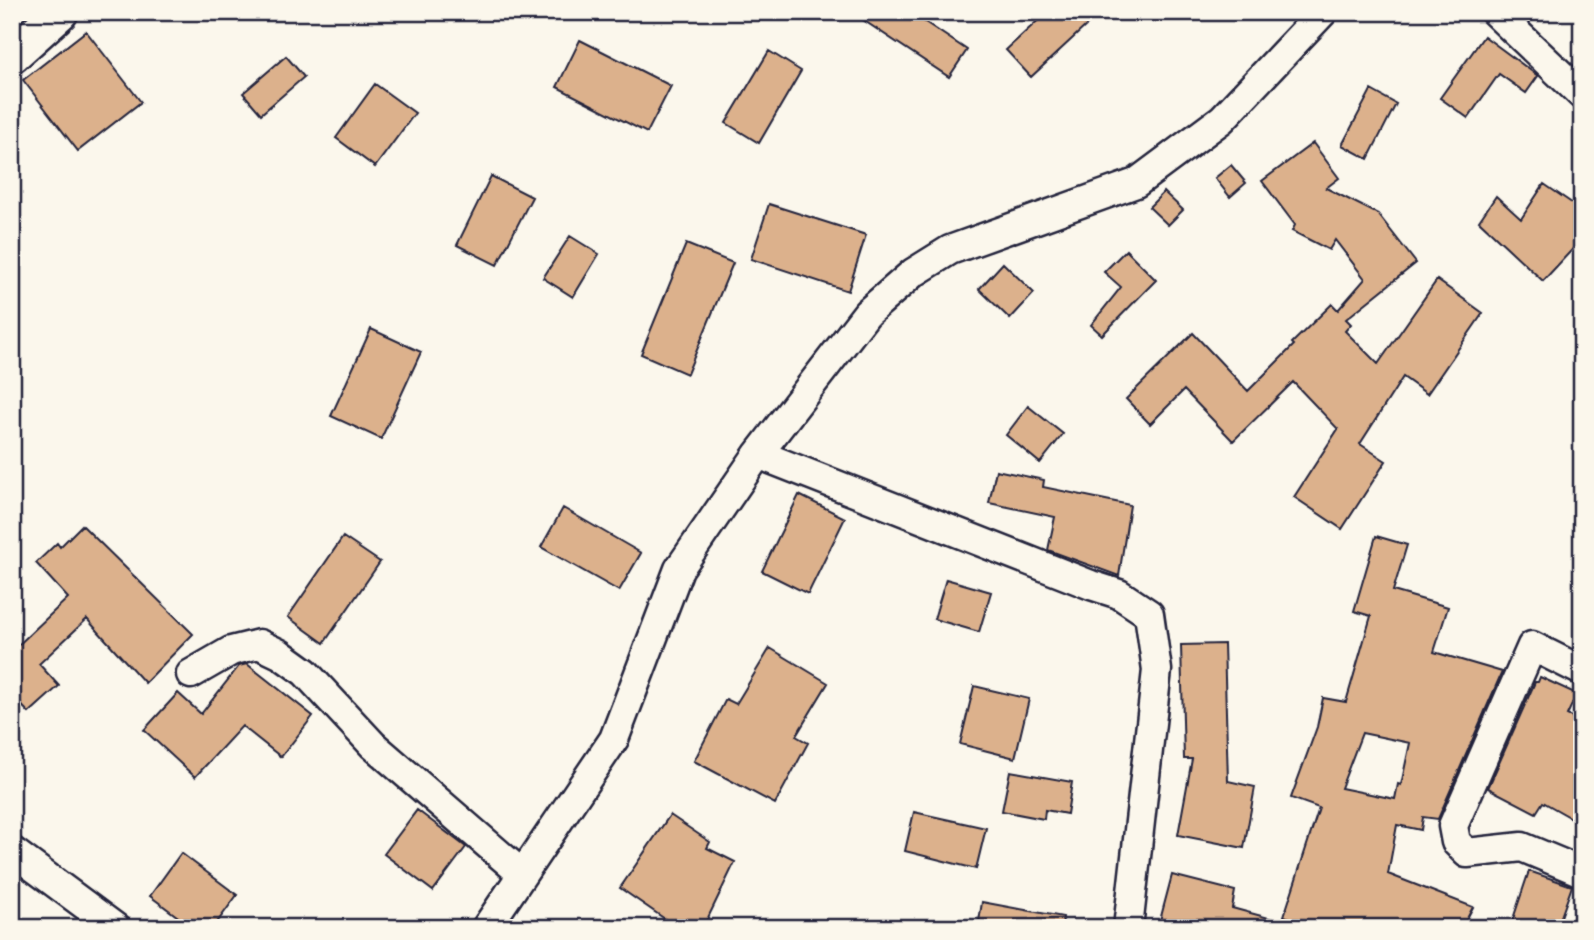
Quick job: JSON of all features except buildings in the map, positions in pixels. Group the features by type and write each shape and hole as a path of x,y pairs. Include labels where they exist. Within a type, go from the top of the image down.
{"street":[{"path":"12,55 60,12"},
{"path":"486,928 614,739 679,569 758,454 867,313 913,273 950,250 1136,183 1222,119 1323,12"},
{"path":"1495,12 1582,95"},
{"path":"758,454 1119,594 1149,614 1157,670 1128,928"},
{"path":"191,674 231,651 259,644 280,654 305,672 373,745 522,874"},
{"path":"1582,671 1532,646 1453,826 1456,842 1467,853 1522,848 1582,872"},
{"path":"12,851 116,928"}]}
